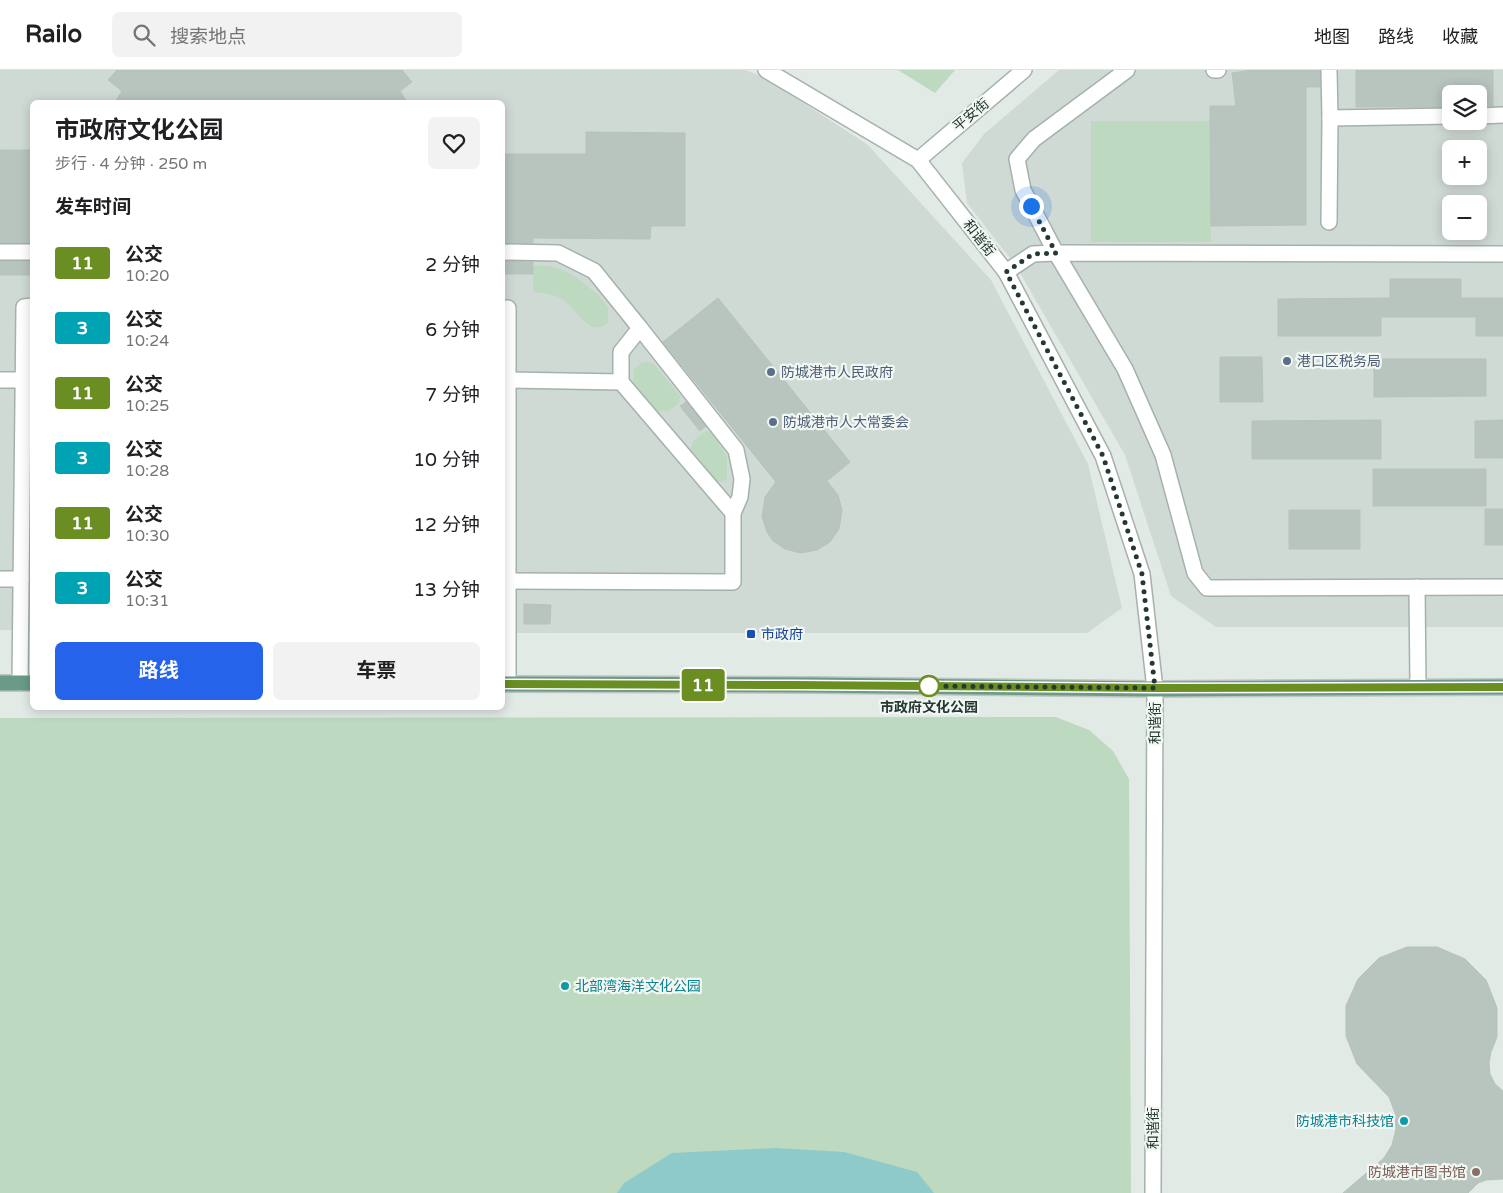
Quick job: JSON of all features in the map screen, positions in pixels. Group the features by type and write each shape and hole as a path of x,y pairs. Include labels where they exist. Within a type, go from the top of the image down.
{"main road":[{"path":"0,683 26,683"},
{"path":"505,684 1155,688 1503,687"}],"street":[{"name":"和谐街","path":"766,70 918,160 1006,272 1103,456 1142,574 1155,688 1153,1193"},
{"name":"平安街","path":"918,160 1024,70"},
{"path":"1127,70 1034,139 1017,159 1022,190 1056,253 1125,369 1163,455 1195,573 1207,588 1503,587"},
{"path":"1329,70 1329,222"},
{"path":"1487,116 1503,115"},
{"path":"1330,118 1442,116"},
{"path":"0,252 30,252"},
{"path":"505,252 558,253 594,271 736,450 742,478 740,497 733,513 733,582 509,581"},
{"path":"1006,272 1033,254 1056,253 1503,254"},
{"path":"26,683 22,579 28,380 24,307 30,306"},
{"path":"505,308 508,308 505,380 509,581 505,684"},
{"path":"640,328 621,352 621,382 733,513"},
{"path":"0,380 28,380"},
{"path":"505,380 621,382"},
{"path":"0,579 22,579"},
{"path":"1417,586 1418,687"}],"shaded area":[{"name":"防城港市人民政府","path":"0,70 745,70 764,77 868,145 991,280 1088,464 1122,608 1087,633 505,633 505,100 30,100 30,630 0,630"},
{"name":"港口区税务局","path":"1059,70 1503,70 1503,627 1216,627 1171,596 1125,455 1016,266 967,203 962,163 984,134"}],"green space":[{"path":"898,70 955,70 935,93"},
{"path":"1091,121 1210,121 1211,242 1091,242"},
{"path":"536,265 555,267 573,275 597,294 608,307 608,322 601,327 589,325 562,299 549,294 535,292 533,289 533,267"},
{"path":"643,362 654,364 680,396 679,403 668,411 657,411 633,382 634,369"},
{"path":"706,431 712,432 727,457 727,479 722,482 717,481 691,449 693,441"},
{"name":"北部湾海洋文化公园","path":"1056,717 1089,730 1113,751 1129,779 1131,1193 0,1193 0,718"}],"water":[{"path":"776,1148 844,1152 917,1172 934,1193 617,1193 624,1183 672,1153"}],"building":[{"path":"117,70 402,70 412,82 400,91 406,100 116,100 122,91 108,80"},
{"path":"1252,70 1320,70 1320,87 1306,87 1306,225 1211,226 1210,106 1236,106 1232,73"},
{"path":"1356,70 1493,70 1493,106 1487,106 1487,85 1442,85 1442,107 1356,107"},
{"path":"586,132 685,133 685,226 651,226 650,239 533,238 533,243 505,243 505,154 586,154"},
{"path":"0,150 30,150 30,243 0,243"},
{"path":"0,261 30,261 30,275 0,275"},
{"path":"505,261 533,262 533,274 505,274"},
{"path":"1390,279 1461,279 1461,298 1503,298 1503,336 1476,336 1476,317 1381,317 1381,336 1278,336 1278,299 1390,298"},
{"name":"防城港市人大常委会","path":"718,298 850,462 827,481 838,495 842,510 839,529 830,542 817,550 801,553 785,549 773,541 767,532 762,517 765,497 776,482 663,342"},
{"path":"1220,357 1262,357 1263,402 1220,402"},
{"path":"1374,359 1486,359 1486,396 1374,397"},
{"path":"686,402 706,426 700,431 680,406"},
{"path":"1381,420 1381,459 1252,459 1252,421"},
{"path":"1503,420 1503,458 1475,458 1475,421"},
{"path":"1373,469 1486,469 1486,506 1373,506"},
{"path":"1485,509 1503,509 1503,545 1485,545"},
{"path":"1289,510 1360,510 1360,549 1289,549"},
{"path":"524,604 551,605 550,624 524,624"},
{"path":"1407,947 1437,947 1465,959 1486,980 1497,1008 1497,1037 1489,1063 1490,1074 1495,1084 1503,1091 1503,1179 1486,1180 1478,1183 1468,1193 1343,1193 1384,1158 1392,1145 1396,1129 1395,1113 1389,1097 1357,1064 1346,1036 1346,1006 1358,979 1379,958"}],"bus line":[{"name":"11","path":"505,684 1155,688 1503,687"}],"place":[{"name":"港口区税务局","path":"1287,361"},
{"name":"防城港市人民政府","path":"771,372"},
{"name":"防城港市人大常委会","path":"773,422"},
{"name":"市政府","path":"751,634"},
{"name":"市政府文化公园","path":"929,686"},
{"name":"北部湾海洋文化公园","path":"565,986"},
{"name":"防城港市科技馆","path":"1404,1121"},
{"name":"防城港市图书馆","path":"1476,1172"}],"route":[{"path":"929,686 924,686 1155,688 1142,574 1103,456 1006,272 1033,254 1056,253 1031,206"}]}
